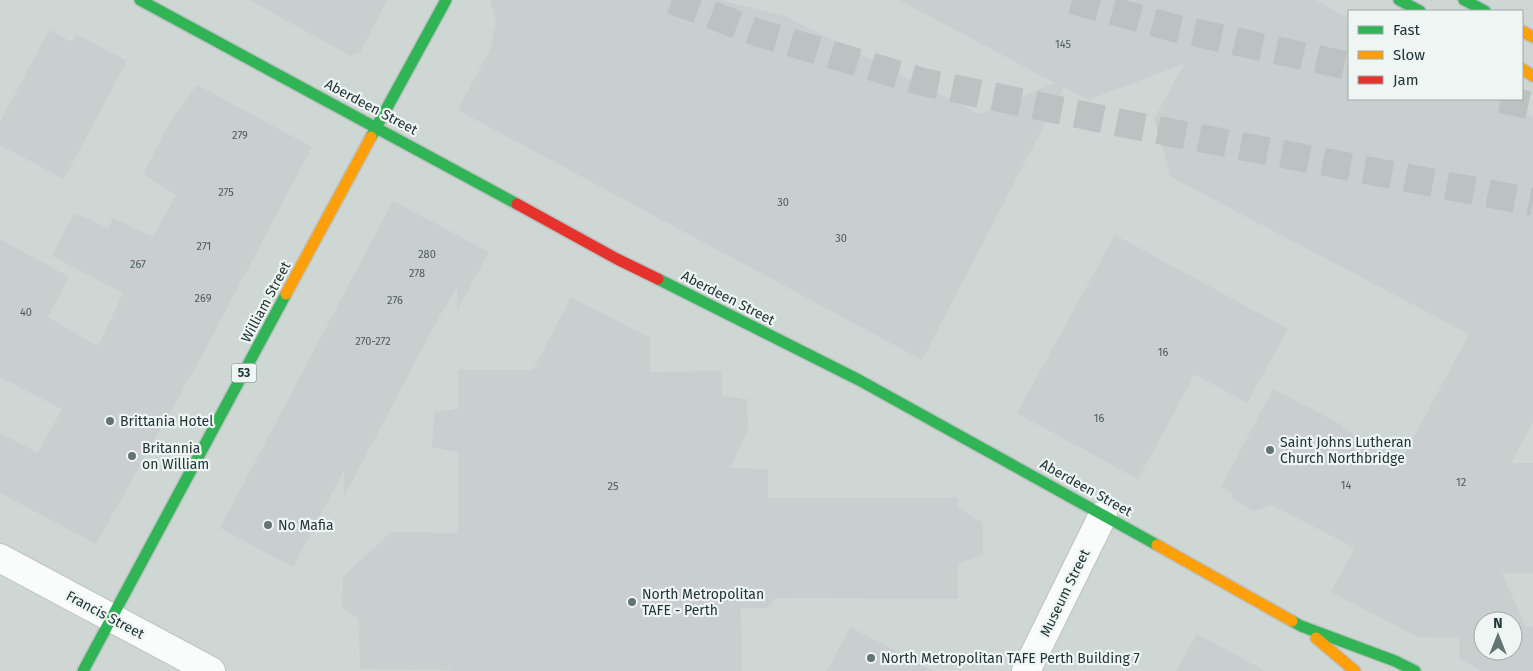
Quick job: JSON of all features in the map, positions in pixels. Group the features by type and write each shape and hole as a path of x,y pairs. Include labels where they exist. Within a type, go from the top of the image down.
{"street":[{"name":"Aberdeen Street","path":"140,0 618,259 859,380 1301,626 1395,661 1415,671"},
{"name":"William Street","path":"83,671 446,0"},
{"path":"1399,0 1418,10"},
{"path":"1464,0 1483,10"},
{"name":"Museum Street","path":"1026,671 1104,515"},
{"name":"Francis Street","path":"0,558 211,671"},
{"name":"Aberdeen Street","path":"1301,626 1355,671"}],"shaded area":[{"path":"0,0 1533,0 1533,671 0,671"}],"building":[{"path":"249,0 387,0 361,51 351,56"},
{"path":"490,0 721,0 787,17 979,114 1055,83 899,0 1315,0 1348,18 1348,100 1501,100 1533,117 1533,422 1511,463 1533,463 1533,573 1502,573 1519,611 1473,611 1473,661 1523,661 1523,620 1526,627 1533,627 1533,671 1482,671 1459,659 1459,638 1418,637 1331,592 1355,548 1272,505 1254,511 1233,499 1232,493 1221,487 1273,389 1342,425 1341,428 1402,459 1469,334 1171,177 1154,119 1184,64 1088,100 1064,87 922,360 458,110 491,47 496,21"},
{"path":"49,30 72,42 76,34 127,61 64,179 0,145 0,122"},
{"path":"197,85 312,147 205,350 96,544 0,493 0,433 38,453 62,409 0,377 0,239 69,277 48,317 98,346 123,293 52,256 74,213 108,228 113,218 153,237 176,195 143,174 169,123"},
{"path":"393,201 489,252 457,311 457,286 344,497 344,470 293,567 220,528"},
{"path":"1115,235 1288,329 1247,403 1195,374 1138,479 1017,413"},
{"path":"571,297 650,338 650,372 722,371 722,396 747,399 748,429 730,468 768,469 768,498 958,498 958,508 983,523 983,555 958,563 958,599 775,598 768,608 741,608 742,671 450,671 360,669 359,619 342,608 343,577 391,532 458,533 458,452 432,448 434,412 458,409 458,370 533,370"},
{"name":"North Metropolitan TAFE Perth Building 7","path":"850,627 933,671 827,671"},
{"path":"1197,634 1265,671 1176,671"}],"tunnel":[{"path":"672,0 756,32 923,82 1126,124 1533,202"},
{"path":"1072,0 1174,28 1348,66"},
{"path":"1506,100 1533,106"}],"traffic: fast":[{"path":"140,0 517,204"},
{"path":"371,137 446,0"},
{"path":"1399,0 1418,10"},
{"path":"1464,0 1483,10"},
{"path":"658,279 859,380 1157,545"},
{"path":"83,671 286,294"},
{"path":"1292,621 1395,661 1415,671"}],"traffic: slow":[{"path":"1523,32 1533,37"},
{"path":"1523,70 1533,76"},
{"path":"286,294 371,137"},
{"path":"1157,545 1292,621"},
{"path":"1316,638 1355,671"}],"traffic: jam":[{"path":"517,204 617,259 658,279"}],"place":[{"name":"Brittania Hotel","path":"110,421"},
{"name":"Saint Johns Lutheran Church Northbridge","path":"1270,450"},
{"name":"Britannia on William","path":"132,456"},
{"name":"No Mafia","path":"268,525"},
{"name":"North Metropolitan TAFE - Perth","path":"632,602"},
{"name":"North Metropolitan TAFE Perth Building 7","path":"871,658"}]}
